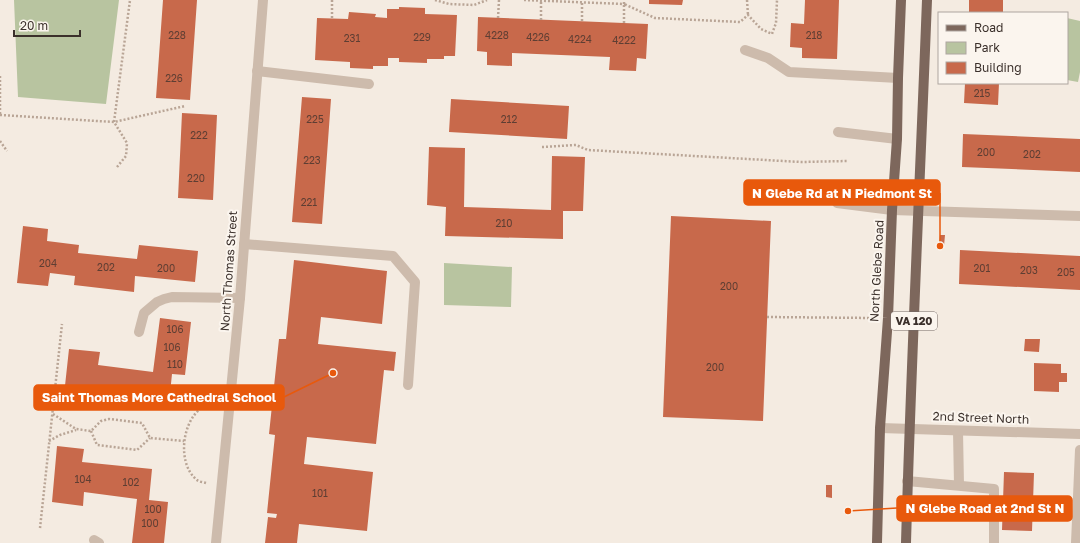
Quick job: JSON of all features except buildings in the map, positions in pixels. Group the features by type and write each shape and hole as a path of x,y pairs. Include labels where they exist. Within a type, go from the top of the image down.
{"main road":[{"name":"North Glebe Road","path":"877,543 880,428 888,318 892,210 897,139 901,0"},
{"name":"VA 120","path":"906,543 907,481 927,0"}],"street":[{"name":"North Thomas Street","path":"216,543 240,298 263,0"},
{"path":"745,50 768,58 789,72 898,78"},
{"path":"257,71 369,84"},
{"path":"838,132 897,139"},
{"path":"837,203 919,212 1080,216"},
{"path":"244,244 393,256 415,282 408,385"},
{"path":"139,332 144,313 157,302 164,299 172,297 240,298"},
{"name":"2nd Street North","path":"880,428 1080,434"},
{"path":"958,431 959,485"},
{"path":"1076,543 1080,450"},
{"path":"907,481 994,489 994,543"}],"path":[{"path":"117,167 126,156 127,143 114,122 130,0"},
{"path":"332,0 332,18"},
{"path":"435,0 449,4 474,4 487,0"},
{"path":"498,18 499,0"},
{"path":"524,0 624,4 655,18 740,22 748,15"},
{"path":"541,0 541,20"},
{"path":"624,0 624,23"},
{"path":"747,0 748,15 761,29 772,34 776,23 777,0"},
{"path":"582,2 582,21"},
{"path":"0,76 0,115 114,122 185,106"},
{"path":"0,141 6,150"},
{"path":"542,147 576,145 588,150 801,162 847,161"},
{"path":"767,317 888,318"},
{"path":"40,528 62,324"},
{"path":"206,484 198,481 188,468 184,450 184,441 185,435 194,416 207,404 214,403"},
{"path":"53,414 76,430"},
{"path":"49,442 60,435 76,430 91,431 101,421 109,419 142,423 150,438"},
{"path":"91,431 97,445 137,450 150,438 184,441"}],"green space":[{"path":"14,0 119,0 106,104 18,97"},
{"path":"1068,18 1080,21 1080,72 1078,82 1068,80"},
{"path":"444,263 512,267 511,307 444,305"}],"place":[{"name":"N Glebe Rd at N Piedmont St","path":"940,246"},
{"name":"Saint Thomas More Cathedral School","path":"333,373"},
{"name":"N Glebe Road at 2nd St N","path":"848,511"}]}
